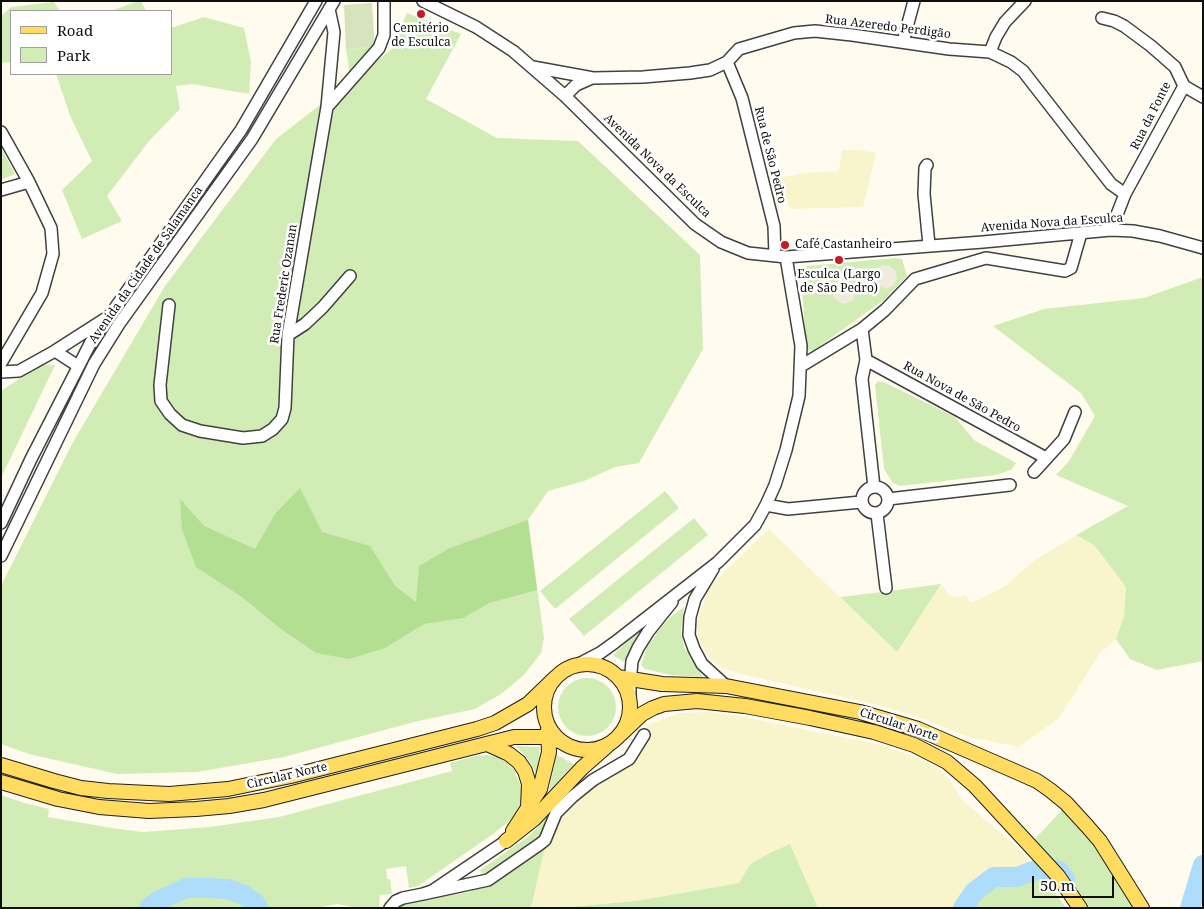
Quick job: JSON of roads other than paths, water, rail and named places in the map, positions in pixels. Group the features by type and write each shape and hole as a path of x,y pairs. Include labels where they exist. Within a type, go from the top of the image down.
{"main road":[{"path":"506,842 536,798 544,778 549,752 549,737 544,712 545,699 549,687 556,677 577,665 598,665 624,678 630,708 627,723 616,738 601,748 588,750 575,748 564,743 554,734 547,723"},
{"name":"Circular Norte","path":"1,765 81,788 108,791 169,794 228,789 291,776 486,726 511,715 528,704 556,677"},
{"name":"Circular Norte","path":"624,678 662,684 726,686 860,712 918,729 1036,781 1066,803 1100,841 1142,908"},
{"name":"Circular Norte","path":"506,842 534,819 582,768 642,714 664,704 697,701 745,706 881,734 931,753 954,767 975,786 1058,876 1080,908"},
{"name":"Circular Norte","path":"1,782 58,800 99,807 150,811 212,808 264,800 514,737 549,737 564,743"},
{"path":"488,744 509,754 519,762 525,771 529,784 527,810"}],"street":[{"name":"Avenida da Cidade de Salamanca","path":"1,523 91,342 241,130 316,1"},
{"path":"328,107 379,48 384,35 384,1"},
{"name":"Avenida Nova da Esculca","path":"422,1 458,17 489,34 514,51 565,96 695,224 721,242 748,253 780,257 1111,230 1133,231 1160,236 1203,248"},
{"path":"904,42 914,1"},
{"path":"990,52 1005,22 1025,1"},
{"name":"Avenida da Cidade de Salamanca","path":"1,556 94,364 119,324 252,139 331,5"},
{"name":"Rua Frederic Ozanan","path":"169,304 160,385 161,401 170,414 182,425 200,431 243,438 262,436 273,429 282,419 285,408 288,335 328,107 334,32 331,5"},
{"name":"Rua da Fonte","path":"1102,18 1124,26 1151,46 1174,67 1184,86 1126,194 1111,230"},
{"name":"Rua Azeredo Perdigão","path":"594,78 643,77 710,70 727,62 739,49 794,33 815,31 949,49 990,52 1011,62 1023,71 1111,184 1126,194"},
{"name":"Rua de São Pedro","path":"686,586 718,562 756,526 775,485 786,450 799,396 801,346 742,98 727,62"},
{"path":"531,66 594,78"},
{"path":"565,96 576,85 594,78"},
{"path":"1184,86 1203,96"},
{"path":"1,132 29,182 51,228 53,254 42,293 1,363"},
{"path":"927,165 925,168 924,194 929,246"},
{"path":"1,190 29,182"},
{"path":"801,366 862,328 885,310 915,279 986,258 1065,271 1071,268 1081,233"},
{"path":"981,260 982,242"},
{"path":"288,335 305,324 323,307 350,276"},
{"path":"1,372 19,371 55,351 109,316"},
{"path":"862,328 866,360 862,379 874,487"},
{"path":"55,351 78,366"},
{"name":"Rua Nova de São Pedro","path":"866,360 1046,458"},
{"path":"1034,472 1064,438 1074,412"},
{"path":"888,499 1010,485"},
{"path":"874,487 882,489 888,499 886,507 877,514 865,510 861,502 863,493 874,487"},
{"path":"766,505 788,509 861,502"},
{"path":"877,514 886,588"},
{"path":"718,562 695,599 690,617 689,635 702,664 726,686"},
{"path":"577,665 607,648 686,586"},
{"path":"624,678 648,632 686,586"},
{"path":"390,908 396,900 488,880 545,840 556,813 593,780 629,759 644,735"},
{"path":"423,894 432,891 506,842"},
{"path":"472,864 469,876 471,880 477,882"}],"waterway":[{"path":"1190,908 1203,865"},
{"path":"963,908 974,892 994,877 1017,877 1038,869 1045,869 1059,871 1065,879"},
{"path":"149,908 158,901 186,888 228,889 244,895 255,903 258,908"}],"place":[{"name":"Cemitério de Esculca","path":"421,14"},
{"name":"Café Castanheiro","path":"785,245"},
{"name":"Esculca (Largo de São Pedro)","path":"839,260"}]}
